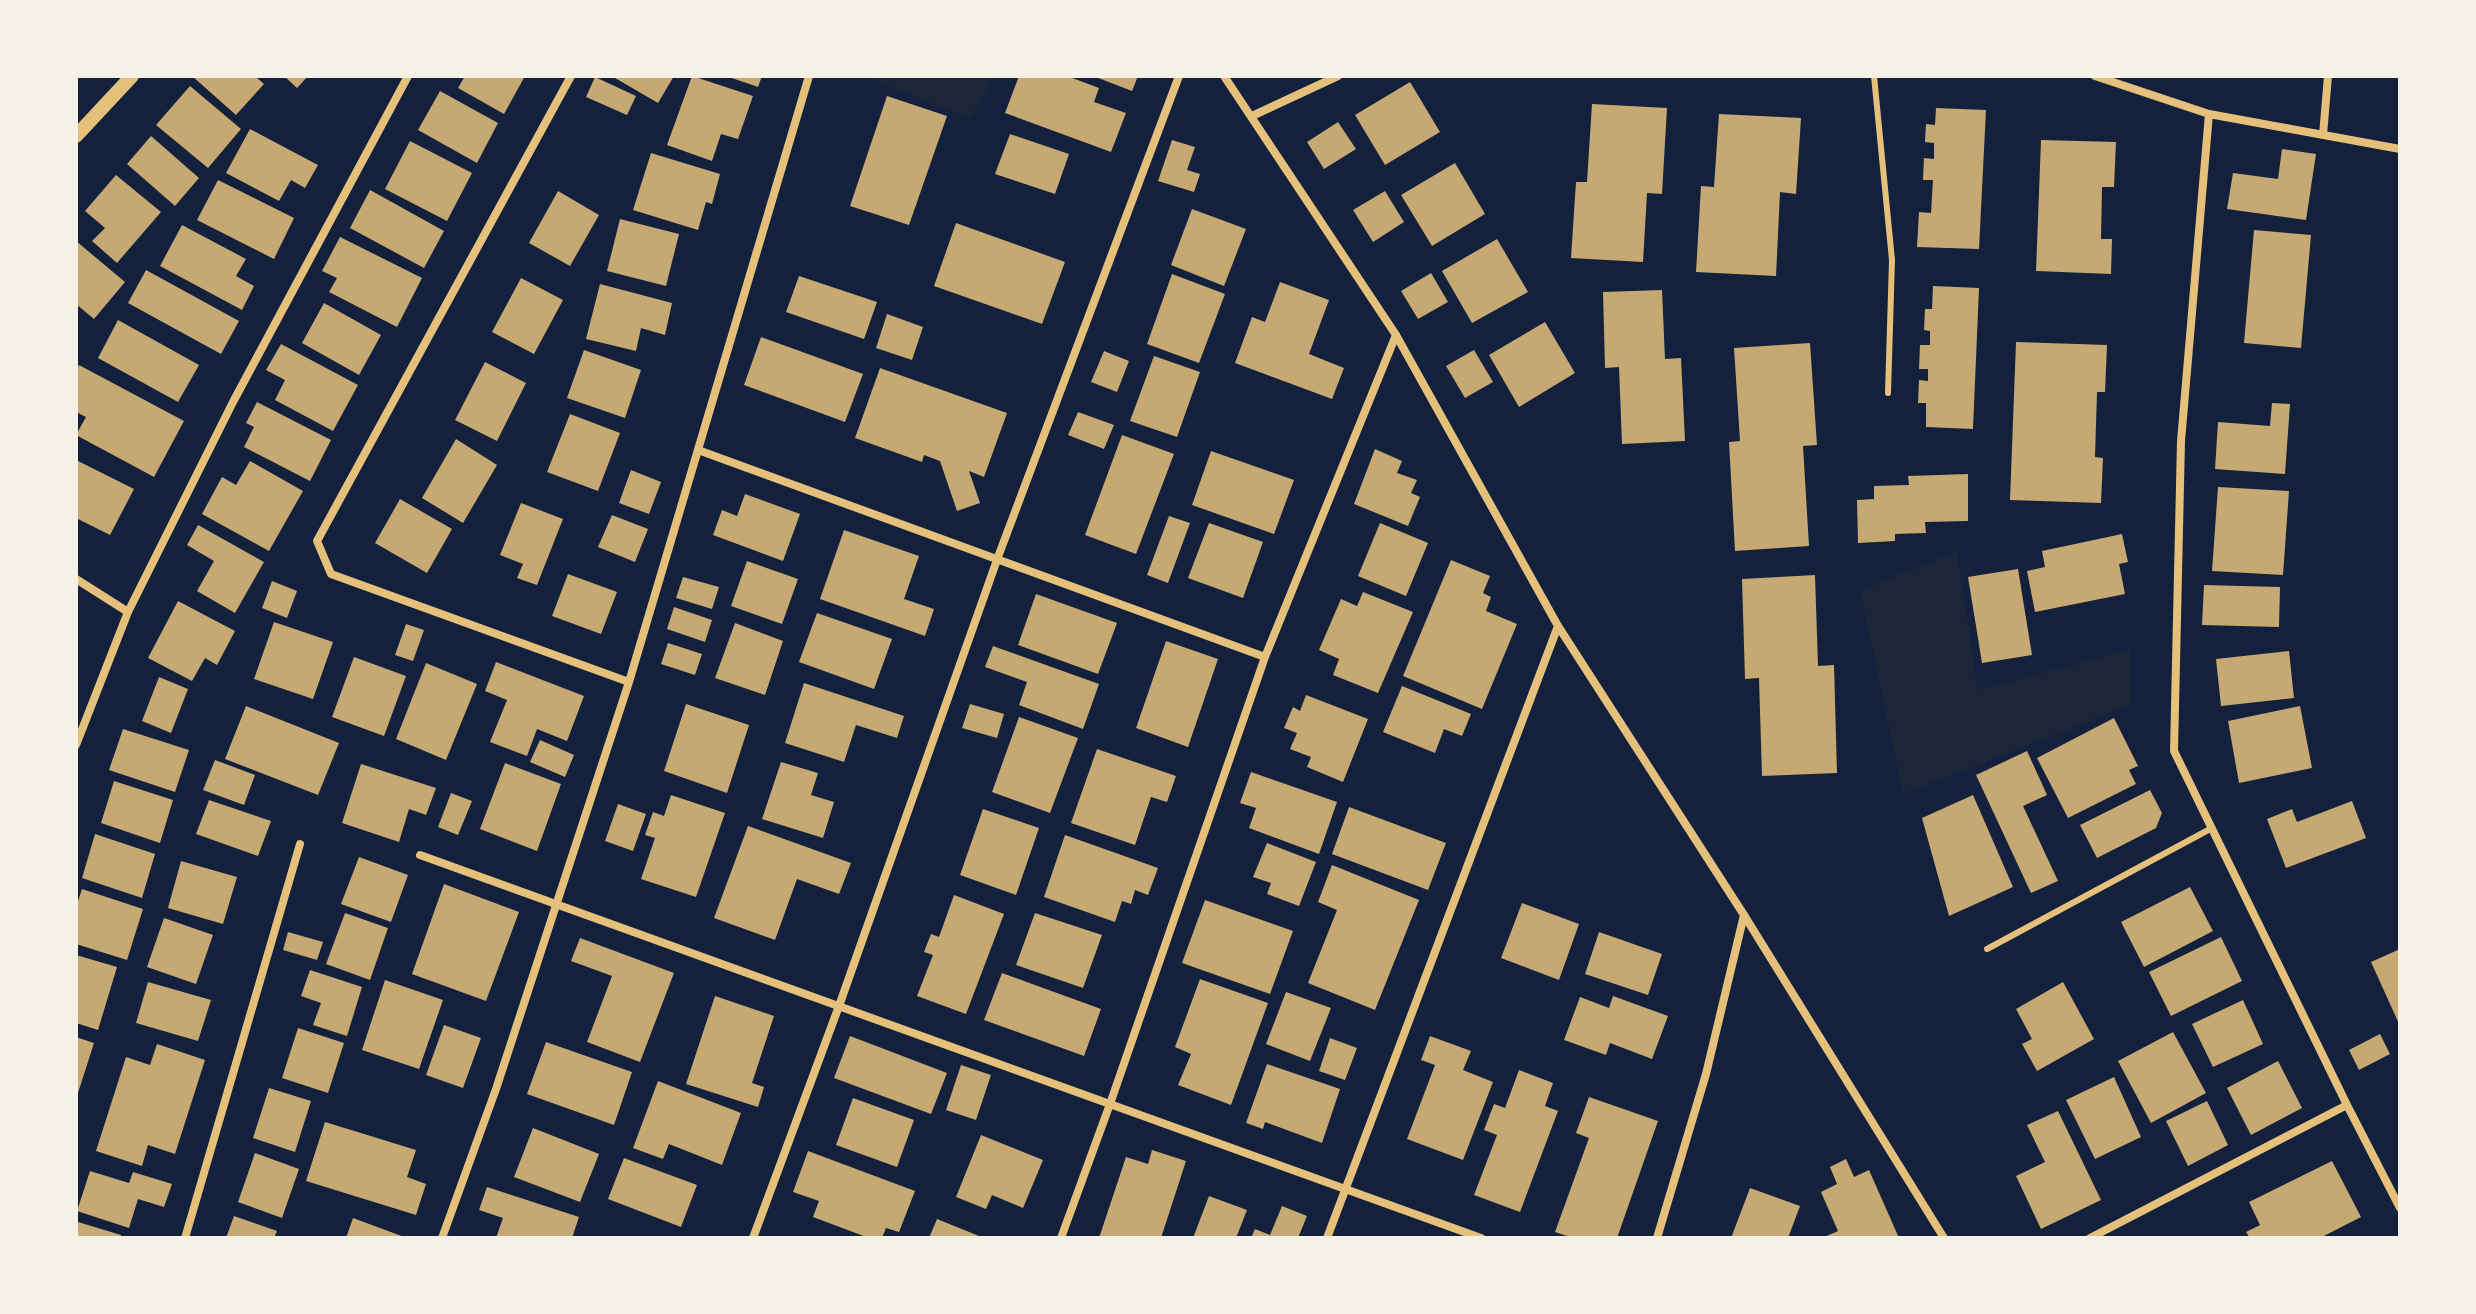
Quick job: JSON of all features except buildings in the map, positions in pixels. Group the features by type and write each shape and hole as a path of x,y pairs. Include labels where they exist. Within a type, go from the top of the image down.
{"street":[{"path":"76,136 132,76"},
{"path":"76,745 128,612 233,402 408,76"},
{"path":"571,76 317,541 331,574 629,682"},
{"path":"442,1238 558,905 629,682 809,76"},
{"path":"753,1238 998,557 1179,76"},
{"path":"1224,76 1396,335 1558,626 1744,915 1944,1238"},
{"path":"1252,116 1338,76"},
{"path":"2095,76 2209,114 2400,149"},
{"path":"2323,135 2328,76"},
{"path":"2209,114 2181,441 2174,751 2400,1208"},
{"path":"1061,1238 1265,657 1396,335"},
{"path":"698,450 1265,657"},
{"path":"76,579 128,612"},
{"path":"1327,1238 1558,626"},
{"path":"185,1238 300,844"},
{"path":"420,855 1481,1238"},
{"path":"1657,1238 1706,1074 1744,915"},
{"path":"2090,1238 2347,1105"}],"lane":[{"path":"1874,76 1892,260 1888,393"},
{"path":"1987,949 2212,828"}],"shaded area":[{"path":"863,76 995,76 970,118"},
{"path":"1957,552 1978,690 2130,650 2131,705 1903,794 1860,590"}]}
